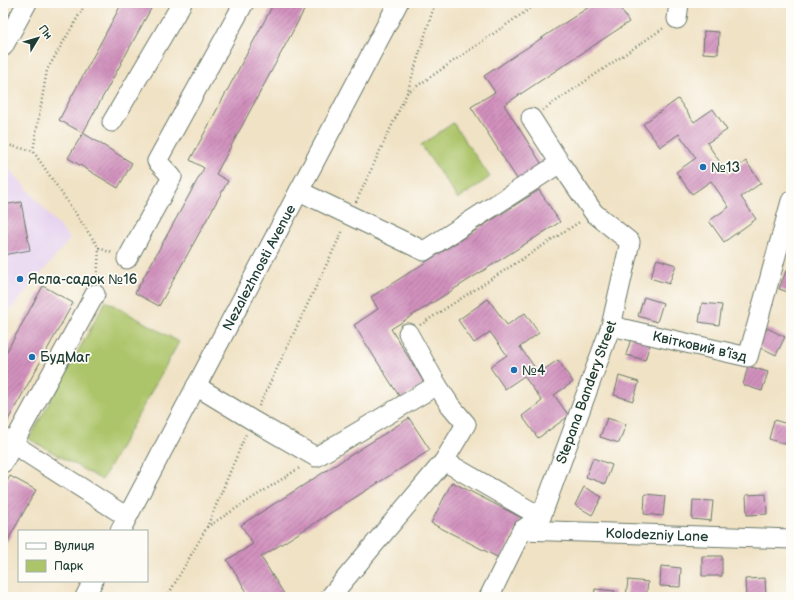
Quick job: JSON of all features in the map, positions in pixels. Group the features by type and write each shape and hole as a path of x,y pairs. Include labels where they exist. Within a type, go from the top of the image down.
{"street":[{"path":"3,47 27,3"},
{"path":"112,122 182,3"},
{"path":"127,259 172,177 157,161 244,3"},
{"name":"Nezalezhnosti Avenue","path":"123,524 398,3"},
{"path":"531,118 594,213"},
{"path":"299,191 424,250 560,163"},
{"name":"Квітковий в’їзд","path":"611,326 748,357 791,202"},
{"name":"Stepana Bandery Street","path":"541,516 611,326 630,242 594,213"},
{"path":"3,463 8,441 96,294"},
{"path":"330,597 444,461 466,424 437,385 408,333"},
{"path":"196,386 316,457 437,385"},
{"path":"8,441 123,524"},
{"path":"444,461 541,516 522,530 489,597"},
{"name":"Kolodezniy Lane","path":"522,530 791,539"},
{"path":"85,597 92,582"}],"path":[{"path":"86,3 47,70 34,151 99,248 127,259"},
{"path":"167,597 207,527 252,420 407,93 435,3"},
{"path":"407,93 538,3"},
{"path":"531,118 678,11"},
{"path":"3,144 34,151"},
{"path":"408,333 594,213"},
{"path":"96,294 99,248"},
{"path":"207,527 316,457"}],"shaded area":[{"name":"Ясла-садок №16","path":"3,161 70,239 3,319"}],"green space":[{"path":"453,123 490,177 458,199 421,145"},
{"path":"106,301 179,342 102,480 29,439"}],"building":[{"path":"122,3 154,3 83,133 59,120"},
{"path":"274,3 308,3 216,174 228,181 159,306 135,293 204,168 190,160"},
{"path":"595,3 617,3 629,22 504,105 543,166 519,182 471,107 495,92 484,76"},
{"path":"706,3 730,3 729,7 706,5"},
{"path":"704,31 719,32 718,54 703,53"},
{"name":"№13","path":"678,99 694,122 713,109 727,130 707,143 728,174 746,161 761,183 741,197 756,219 724,242 709,221 729,207 711,181 692,194 676,172 696,158 679,134 660,147 643,124"},
{"path":"83,133 132,163 118,188 68,158"},
{"path":"539,190 560,222 391,329 425,384 401,399 354,325 378,309 371,297"},
{"path":"21,202 30,250 3,255 3,205"},
{"path":"657,259 676,265 669,284 650,278"},
{"path":"786,271 791,272 791,293 779,289"},
{"path":"43,286 73,303 3,429 3,358"},
{"path":"644,297 663,303 657,322 638,316"},
{"name":"№4","path":"488,299 507,325 525,313 539,333 520,347 539,373 558,360 573,382 554,395 569,416 538,438 522,416 542,401 524,376 505,389 490,367 507,355 490,332 474,343 458,320"},
{"path":"702,303 722,305 719,325 699,322"},
{"path":"767,328 785,337 776,355 758,346"},
{"path":"632,335 651,341 645,360 626,355"},
{"path":"748,366 768,372 762,391 743,385"},
{"path":"619,376 639,382 633,401 614,395"},
{"path":"409,418 430,450 261,557 286,597 250,597 227,560 253,544 241,525"},
{"path":"607,418 626,424 619,443 600,437"},
{"path":"774,420 791,425 791,435 788,445 769,439"},
{"path":"593,458 612,465 605,484 586,477"},
{"path":"10,476 36,490 3,549 3,489"},
{"path":"452,482 522,518 501,559 431,523"},
{"path":"584,487 602,497 592,515 575,505"},
{"path":"645,494 665,496 663,516 644,514"},
{"path":"766,494 767,514 747,515 746,495"},
{"path":"693,500 713,501 711,521 692,519"},
{"path":"702,556 722,556 722,576 702,576"},
{"path":"661,566 681,568 680,587 660,586"},
{"path":"765,578 766,597 746,597 745,579"},
{"path":"628,580 648,582 646,597 626,597"},
{"path":"595,589 615,591 614,597 594,597"}],"place":[{"name":"№13","path":"703,167"},
{"name":"Ясла-садок №16","path":"20,279"},
{"name":"БудМаг","path":"32,357"},
{"name":"№4","path":"514,370"}]}
